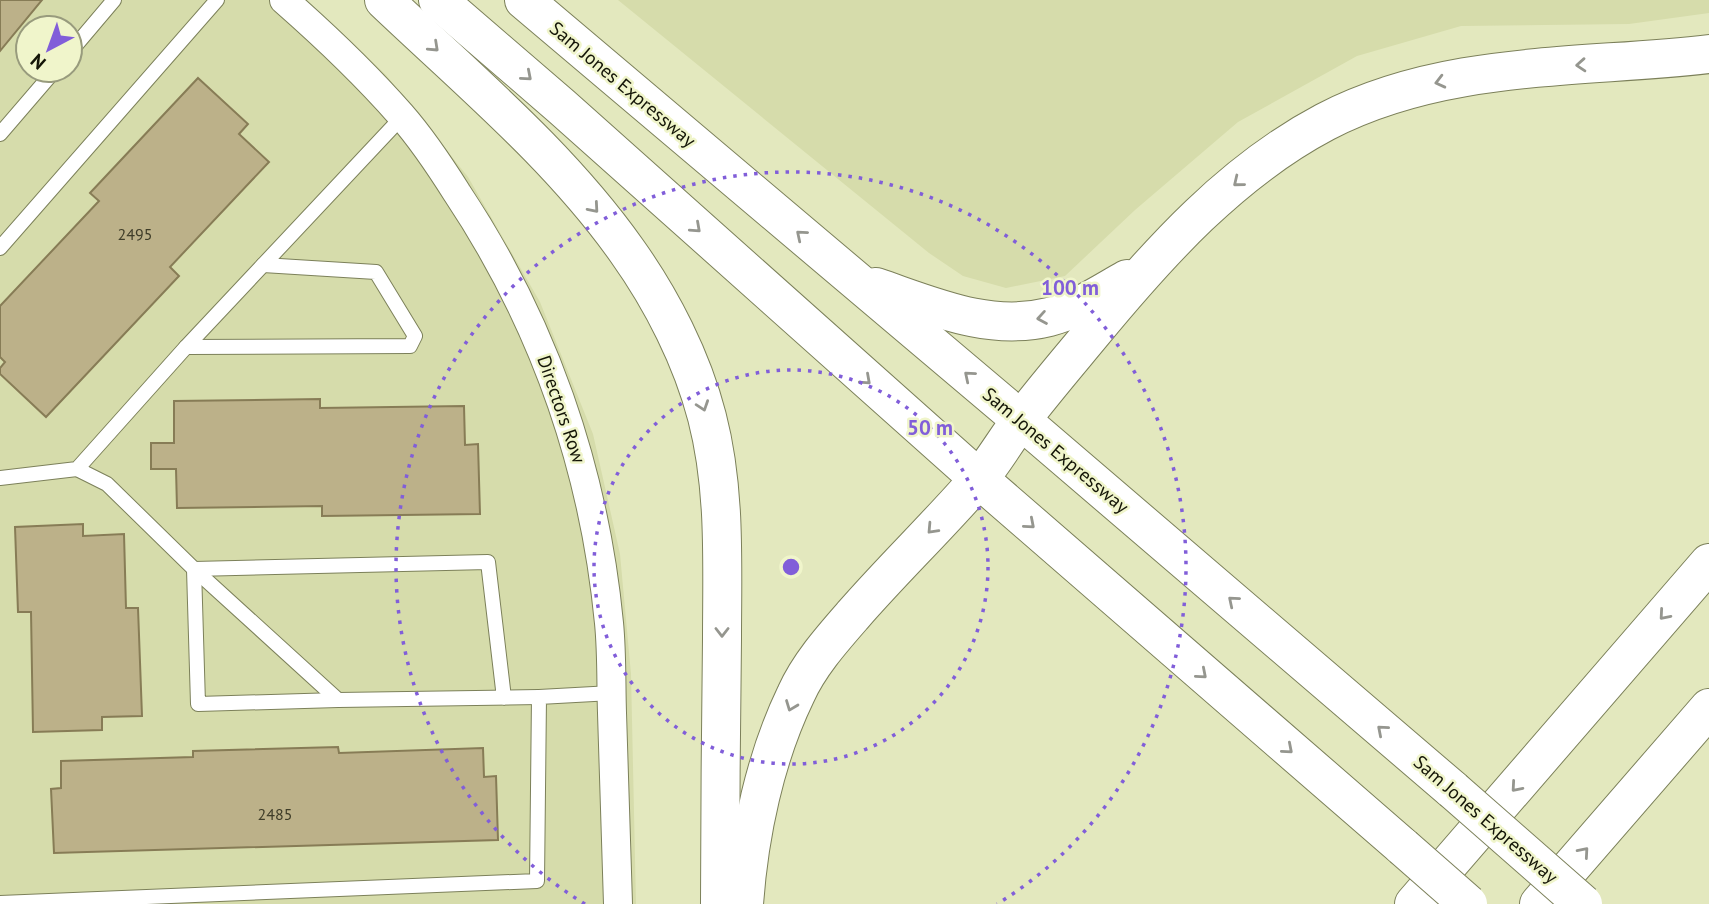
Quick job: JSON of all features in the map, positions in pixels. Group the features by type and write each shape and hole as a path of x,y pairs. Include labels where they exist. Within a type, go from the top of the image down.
{"main road":[{"path":"384,0 537,145 604,221 654,293 684,352 707,418 723,515 720,904"},
{"path":"438,0 979,479 1468,904"},
{"name":"Sam Jones Expressway","path":"524,0 1021,420 1583,904"},
{"path":"744,904 752,823 776,746 796,693 829,643 979,479 1021,420 1147,268 1210,205 1267,159 1325,122 1367,104 1436,83 1507,70 1649,61 1709,54"},
{"path":"853,279 947,312 1010,322 1050,317 1084,303 1147,268"},
{"path":"1414,904 1709,563"},
{"path":"1539,904 1709,708"}],"street":[{"name":"Directors Row","path":"284,0 367,78 436,160 490,244 524,309 557,388 576,445 596,528 610,624 618,904"}],"lane":[{"path":"84,35 114,0"},
{"path":"0,248 217,0"},
{"path":"2,128 42,84"},
{"path":"77,468 186,347 402,117"},
{"path":"186,347 410,346 415,336 376,272 263,265"},
{"path":"0,478 77,468 107,484 194,569 338,699"},
{"path":"194,569 488,562 504,698"},
{"path":"194,569 198,704 338,699 504,698 612,693"},
{"path":"0,903 537,881 539,697"}],"shaded area":[{"path":"0,0 307,0 386,75 468,177 540,302 593,434 620,554 631,674 636,904 0,904"},
{"path":"618,0 1709,0 1709,13 1629,24 1461,26 1357,56 1238,122 1135,210 1065,276 1006,288 963,276 929,253"}],"building":[{"path":"0,0 42,0 30,14 14,14 14,34 0,51"},
{"path":"198,78 248,124 239,134 269,162 170,267 179,276 46,417 0,374 0,368 5,362 0,357 0,306 99,201 90,193"},
{"path":"320,399 320,408 464,406 465,445 478,444 480,514 322,516 322,506 177,508 176,469 151,469 151,443 174,443 174,401"},
{"path":"83,524 83,536 124,534 126,608 138,608 142,716 102,717 102,730 33,732 31,612 18,612 15,527"},
{"path":"338,747 339,753 483,748 484,777 496,776 498,840 54,853 51,789 61,788 61,761 193,757 193,751"}]}
